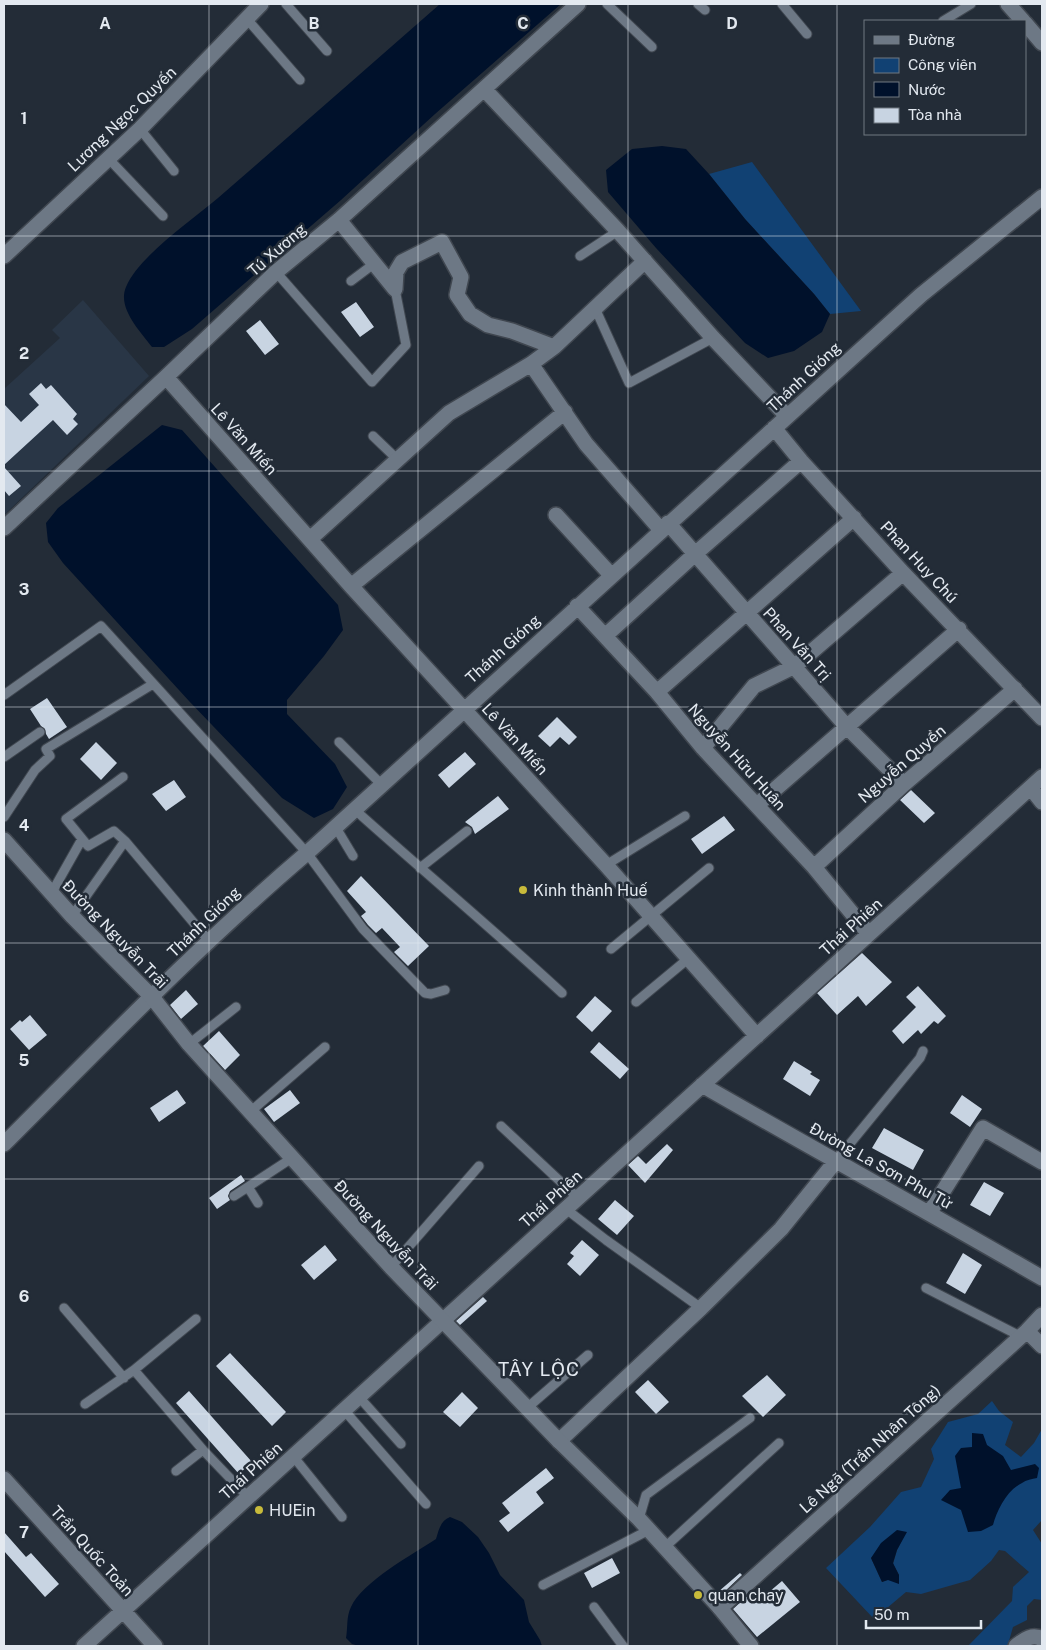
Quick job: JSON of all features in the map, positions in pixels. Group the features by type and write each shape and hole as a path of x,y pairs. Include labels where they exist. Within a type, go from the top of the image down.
{"street":[{"name":"Lương Ngọc Quyến","path":"4,256 140,129 261,4"},
{"name":"Tú Xương","path":"4,528 276,272 339,220 578,4"},
{"path":"1008,4 1022,20"},
{"path":"1026,24 1042,43"},
{"path":"484,89 618,231 713,338 787,416"},
{"name":"Thánh Gióng","path":"4,1144 152,996 255,897 307,853 921,295 1042,197"},
{"path":"339,220 395,289"},
{"path":"395,289 396,272 402,262 442,242 461,277 457,295 470,314 488,325 512,331 554,347"},
{"path":"310,539 449,413 531,364 554,347 645,261"},
{"name":"Phan Văn Trị","path":"531,364 586,444 665,526 695,554 848,728 904,784"},
{"name":"Lê Văn Miến","path":"166,377 351,586 651,915 757,1036"},
{"path":"351,586 565,412"},
{"name":"Phan Huy Chú","path":"774,428 800,461 1042,718"},
{"path":"605,636 800,461"},
{"path":"556,515 611,575"},
{"path":"657,692 854,518"},
{"path":"703,748 754,686 795,666 904,573"},
{"name":"Nguyễn Hữu Huân","path":"577,606 657,692 703,748 814,867 869,934"},
{"path":"757,806 959,629"},
{"name":"Nguyễn Quyền","path":"814,867 904,784 1015,690"},
{"name":"Thái Phiên","path":"84,1646 1042,777"},
{"path":"1031,788 1042,802"},
{"name":"Đường Nguyễn Trãi","path":"4,840 51,894 152,996 189,1044 391,1267 665,1547 720,1608 745,1645"},
{"name":"Đường La Sơn Phu Tử","path":"702,1085 835,1162 930,1212 1042,1278"},
{"path":"930,1212 983,1128 1042,1162"},
{"path":"559,1440 702,1308 781,1229 835,1162"},
{"name":"Lê Ngã (Trần Nhân Tông)","path":"720,1608 1024,1334 1042,1315"},
{"path":"1024,1334 1042,1346"},
{"name":"Trần Quốc Toản","path":"4,1479 155,1646"},
{"path":"1016,1646 1025,1639 1038,1636 1042,1638"}],"lane":[{"path":"286,4 327,51"},
{"path":"607,4 652,47"},
{"path":"782,4 807,34"},
{"path":"945,20 971,4"},
{"path":"246,18 300,80"},
{"path":"140,129 174,171"},
{"path":"108,158 163,216"},
{"path":"580,256 618,231"},
{"path":"351,281 375,263"},
{"path":"276,272 372,382 406,346 395,289"},
{"path":"595,308 629,383 713,338"},
{"path":"373,436 398,460"},
{"path":"4,695 101,626 307,853 363,929 424,993 431,994 445,990"},
{"path":"4,817 35,770 50,756 46,749 153,684"},
{"path":"4,757 40,732"},
{"path":"339,742 381,784"},
{"path":"123,777 66,818 88,846 114,831 209,940"},
{"path":"354,810 499,935 562,993"},
{"path":"606,865 685,816"},
{"path":"335,826 354,856"},
{"path":"420,868 467,831"},
{"path":"51,894 82,839"},
{"path":"72,916 125,842"},
{"path":"611,949 709,868"},
{"path":"636,1002 689,958"},
{"path":"189,1044 236,1007"},
{"path":"250,1112 325,1047"},
{"path":"835,1162 920,1058 923,1051"},
{"path":"501,1126 578,1198"},
{"path":"234,1196 292,1158"},
{"path":"391,1267 479,1166"},
{"path":"248,1186 258,1203"},
{"path":"566,1209 606,1240 702,1308"},
{"path":"926,1288 1024,1334"},
{"path":"64,1308 124,1378"},
{"path":"85,1404 124,1378 196,1319"},
{"path":"527,1408 588,1355"},
{"path":"134,1370 203,1450 248,1497"},
{"path":"359,1397 401,1444"},
{"path":"344,1410 426,1504"},
{"path":"544,1585 644,1525 646,1495 750,1418"},
{"path":"665,1547 779,1443"},
{"path":"176,1471 203,1450"},
{"path":"293,1456 342,1517"},
{"path":"594,1607 623,1646"}],"shaded area":[{"path":"83,300 149,376 4,515 4,389 60,338 52,330"}],"green space":[{"path":"752,162 861,311 830,314 745,219 709,174"},
{"path":"992,1401 999,1411 1013,1422 1005,1445 1021,1457 1034,1443 1042,1429 1042,1520 1033,1530 1042,1544 1042,1600 1034,1599 1027,1606 1027,1620 1013,1627 1009,1641 1013,1646 968,1646 1012,1601 1013,1587 1029,1572 1005,1551 999,1550 991,1561 970,1580 921,1594 906,1592 874,1619 826,1568 870,1527 901,1492 921,1487 934,1459 931,1449 948,1422 978,1414","holes":["906,1532 897,1550 893,1564 899,1575 882,1582 871,1558"]}],"water":[{"path":"440,4 561,4 435,114 341,200 192,329 164,347 152,347 131,319 127,311 124,295 126,287 142,263"},
{"path":"662,146 686,149 745,219 814,294 830,314 822,332 794,351 768,358 745,343 656,248 608,192 606,170 632,149"},
{"path":"162,425 182,430 338,605 343,630 287,700 287,714 335,764 347,787 333,809 314,818 282,798 189,701 63,563 48,542 46,523 58,508"},
{"path":"972,1433 983,1434 987,1445 1003,1456 1011,1470 1035,1464 1039,1468 1037,1478 1024,1482 1007,1495 993,1525 981,1531 968,1532 961,1510 941,1500 950,1490 961,1488 955,1456 961,1448 972,1447"},
{"path":"450,1517 462,1522 478,1537 489,1553 500,1575 524,1600 529,1622 542,1646 359,1646 352,1644 346,1638 348,1619 349,1611 357,1598 389,1569 436,1539 442,1523"},
{"path":"897,1530 907,1532 897,1550 893,1563 899,1575 899,1584 888,1580 882,1582 871,1558 881,1543"}],"building":[{"path":"356,302 374,327 360,337 341,312"},
{"path":"260,320 279,344 265,355 246,331"},
{"path":"41,383 46,389 51,385 77,414 73,419 78,424 67,435 53,420 4,465 4,404 21,422 39,405 29,394"},
{"path":"4,467 21,486 9,496 4,490"},
{"path":"47,698 67,727 49,739 45,729 30,709"},
{"path":"557,717 577,737 569,745 560,737 550,747 538,736"},
{"path":"96,742 117,763 101,780 80,759"},
{"path":"465,752 476,764 449,788 438,775"},
{"path":"174,780 186,797 166,811 152,794"},
{"path":"911,790 935,813 924,823 900,800"},
{"path":"498,796 509,809 475,834 472,827 465,822"},
{"path":"724,816 735,830 702,854 691,839"},
{"path":"361,876 429,946 408,966 394,952 400,947 382,928 376,933 368,925 361,916 366,912 347,891"},
{"path":"862,953 892,982 866,1006 858,996 837,1015 817,993"},
{"path":"918,986 946,1016 938,1024 934,1021 921,1034 918,1030 903,1044 892,1031 916,1007 906,997"},
{"path":"186,990 198,1004 181,1019 170,1005"},
{"path":"595,996 612,1011 592,1032 576,1017"},
{"path":"30,1015 47,1035 29,1050 10,1029 20,1020 22,1022"},
{"path":"219,1031 240,1055 225,1070 203,1046"},
{"path":"599,1042 629,1069 620,1079 590,1052"},
{"path":"794,1061 812,1072 810,1074 820,1080 810,1096 783,1079"},
{"path":"177,1090 186,1103 159,1122 150,1108"},
{"path":"290,1090 300,1103 274,1122 264,1109"},
{"path":"962,1095 982,1109 970,1127 950,1113"},
{"path":"884,1128 924,1150 913,1170 872,1148"},
{"path":"667,1144 673,1150 645,1183 628,1165 638,1156 646,1164"},
{"path":"241,1175 245,1181 230,1191 228,1196 230,1200 217,1209 209,1198"},
{"path":"984,1182 1004,1193 990,1216 970,1205"},
{"path":"615,1200 634,1216 617,1235 598,1219"},
{"path":"582,1240 599,1255 580,1276 567,1264 574,1256 570,1253"},
{"path":"325,1245 337,1260 314,1280 301,1265"},
{"path":"963,1253 982,1265 965,1294 946,1283"},
{"path":"483,1297 487,1301 460,1325 456,1321"},
{"path":"230,1353 286,1412 272,1426 216,1366"},
{"path":"767,1375 786,1395 763,1417 742,1396"},
{"path":"648,1380 669,1402 656,1414 635,1392"},
{"path":"189,1391 252,1462 239,1474 176,1403"},
{"path":"462,1392 478,1408 460,1427 443,1412"},
{"path":"546,1468 554,1478 536,1492 544,1503 508,1532 499,1521 510,1513 502,1503"},
{"path":"4,1532 26,1557 31,1553 59,1584 45,1597 4,1551"},
{"path":"612,1558 620,1573 592,1588 584,1573"},
{"path":"740,1573 742,1575 721,1595 718,1592"},
{"path":"782,1581 800,1602 757,1637 733,1609 754,1590 762,1598"}],"place":[{"name":"Kinh thành Huế","path":"523,890"},
{"name":"HUEin","path":"259,1510"},
{"name":"quan chay","path":"698,1595"}],"district":[{"name":"TÂY LỘC","path":"539,1369"}]}
